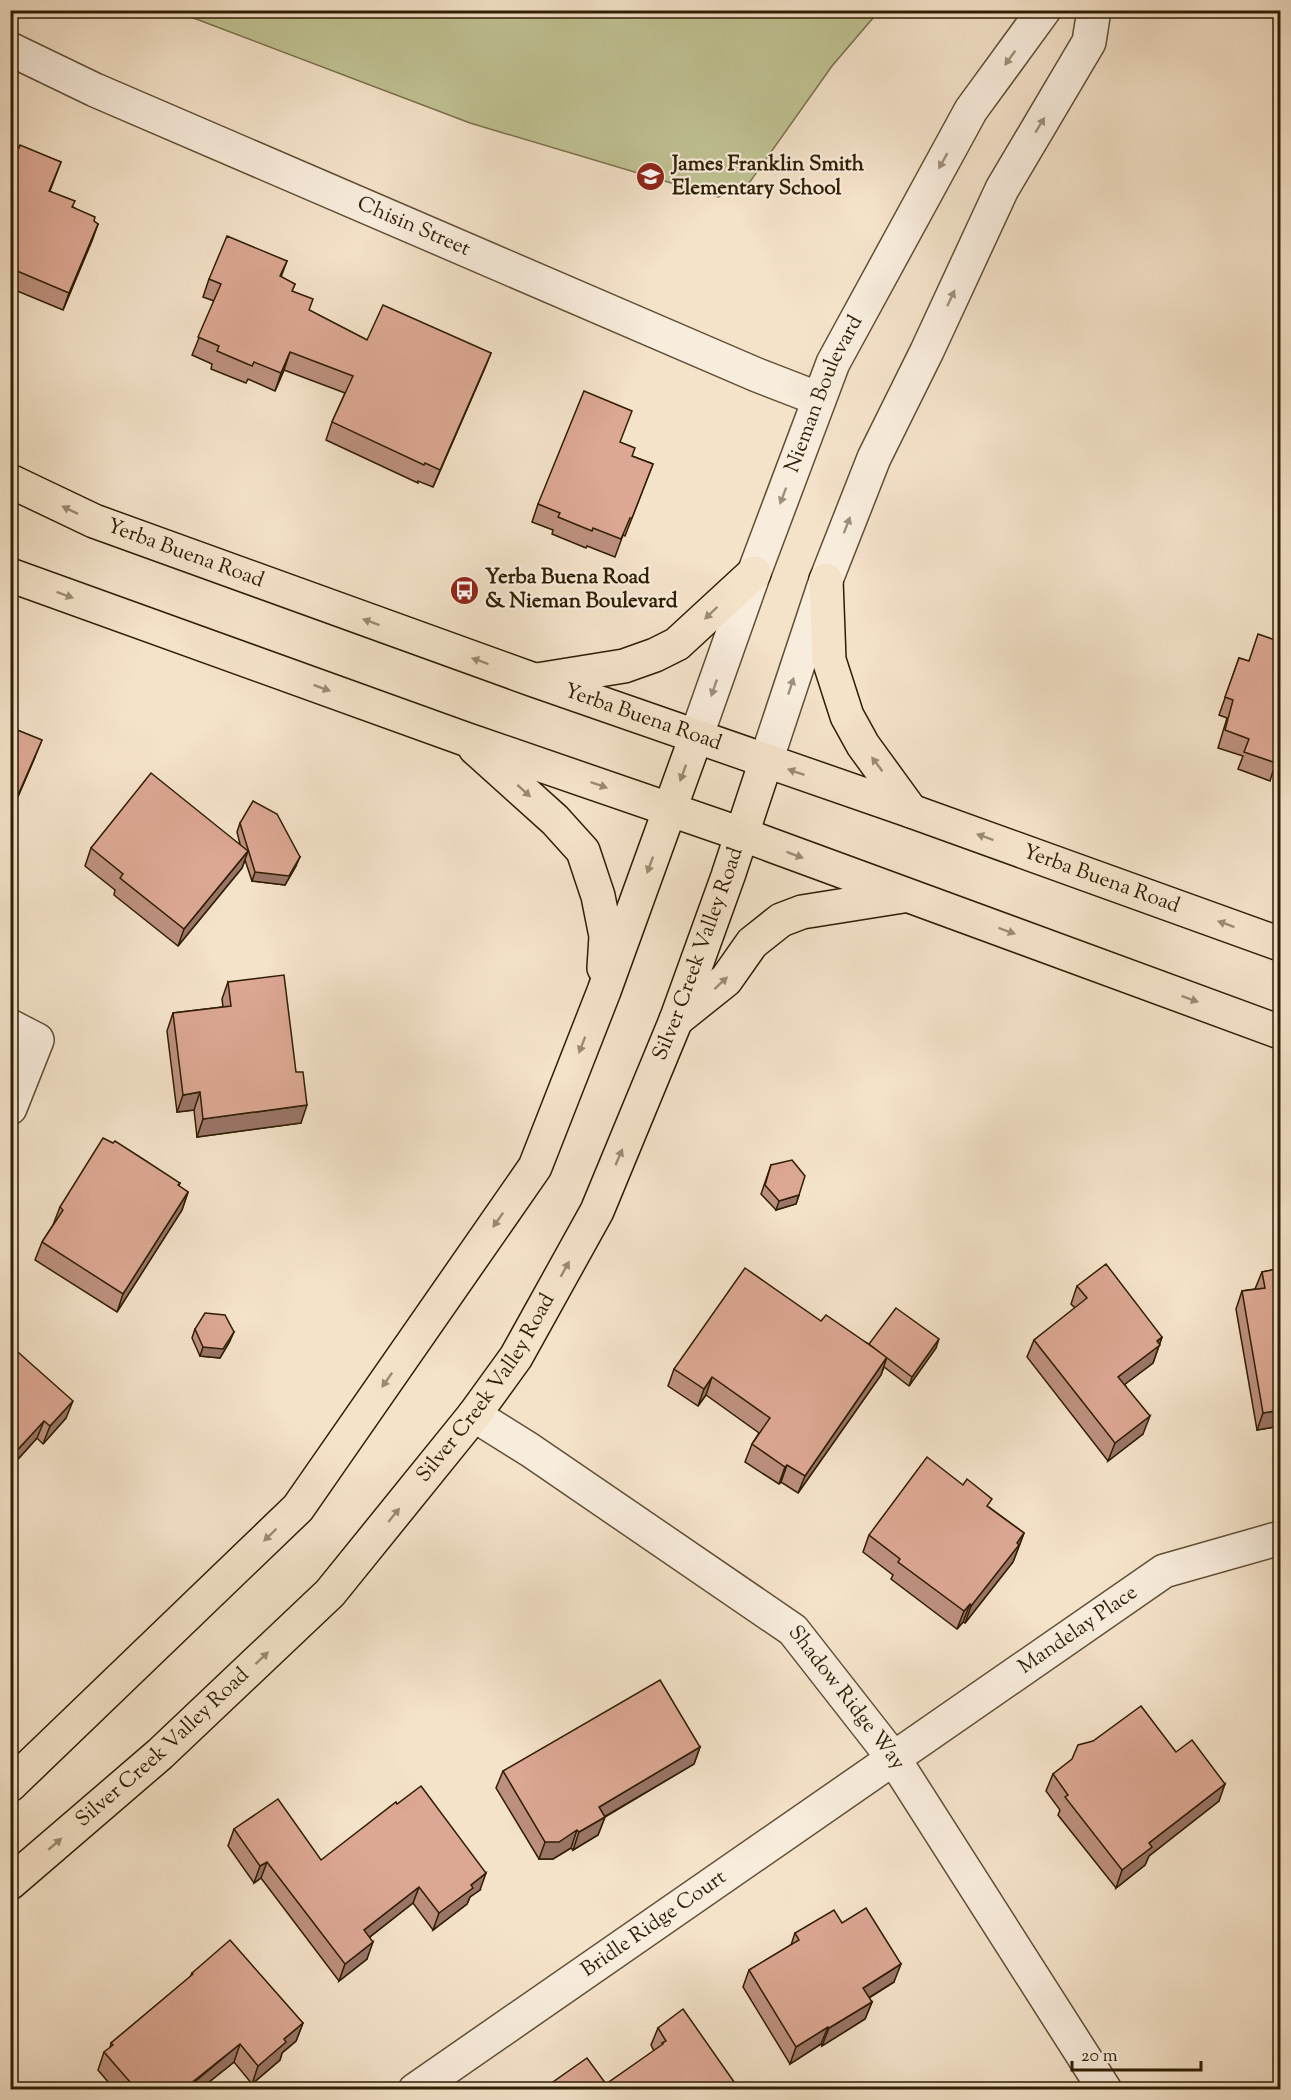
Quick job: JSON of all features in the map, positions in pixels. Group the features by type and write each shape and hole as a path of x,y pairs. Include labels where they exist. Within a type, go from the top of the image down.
{"main road":[{"name":"Yerba Buena Road","path":"10,481 94,521 534,680 911,811 1281,944"},
{"path":"534,680 624,666 655,656 677,644 754,573"},
{"path":"10,575 741,834 1281,1032"},
{"path":"826,580 829,660 847,716 863,745 911,811"},
{"name":"Nieman Boulevard","path":"670,810 696,737"},
{"path":"465,738 555,820 583,851 598,896 606,936 604,990"},
{"name":"Silver Creek Valley Road","path":"10,1883 160,1754 330,1593 474,1415 516,1357 597,1211 676,1020 765,761"},
{"path":"10,1785 298,1508 535,1167 604,990 670,810"},
{"path":"676,1020 726,980 752,943 781,920 802,912 907,895"}],"street":[{"name":"Nieman Boulevard","path":"696,737 754,573 833,363 972,110 1044,10"},
{"path":"765,761 826,580 874,458 927,351 1002,189 1089,42 1094,10"},
{"name":"Chisin Street","path":"10,49 106,94 757,375 819,399"},
{"path":"10,1026 37,1040 10,1108"},
{"name":"Shadow Ridge Way","path":"474,1415 530,1450 793,1630 894,1759 1105,2090"},
{"name":"Mandelay Place","path":"894,1759 1164,1571 1281,1538"},
{"name":"Bridle Ridge Court","path":"415,2090 894,1759"}],"green space":[{"path":"175,11 879,11 832,66 747,186 718,197 470,123"}],"building":[{"path":"10,144 19,148 20,145 61,162 49,191 75,201 72,207 95,217 94,221 98,224 69,293 10,268"},
{"path":"227,236 287,261 280,276 295,284 292,291 313,299 309,310 367,340 383,305 491,353 440,470 425,463 424,465 332,422 353,376 290,352 281,373 254,362 252,366 217,351 219,346 198,337 221,284 209,279"},
{"path":"584,391 632,411 620,442 635,448 632,456 653,464 632,518 621,539 593,528 592,531 558,517 560,513 538,504"},
{"path":"1258,634 1281,642 1281,750 1276,763 1244,752 1249,739 1225,730 1233,700 1225,697 1239,658 1249,661"},
{"path":"10,727 42,740 15,802 10,800"},
{"path":"151,773 248,851 184,929 120,878 123,874 91,848"},
{"path":"253,801 277,814 300,857 289,876 255,872 240,823"},
{"path":"284,975 296,1072 303,1072 307,1105 203,1119 200,1092 183,1095 173,1013 231,1006 228,982"},
{"path":"103,1138 113,1143 115,1141 180,1183 178,1185 188,1192 123,1294 42,1242 63,1210 60,1207"},
{"path":"792,1160 805,1176 799,1195 779,1201 765,1185 771,1165"},
{"path":"1106,1264 1162,1337 1157,1341 1160,1345 1118,1377 1150,1416 1115,1443 1034,1340 1087,1298 1077,1286"},
{"path":"745,1268 821,1321 826,1315 887,1357 805,1476 787,1465 785,1467 752,1444 770,1418 712,1377 704,1389 674,1369"},
{"path":"1281,1268 1281,1410 1263,1413 1242,1291 1265,1288 1262,1272"},
{"path":"896,1308 939,1339 912,1377 869,1344"},
{"path":"205,1313 225,1315 234,1332 223,1349 203,1347 195,1329"},
{"path":"10,1345 73,1401 50,1426 44,1421 10,1458"},
{"path":"927,1457 963,1485 967,1479 992,1499 987,1506 1024,1533 1017,1543 1019,1545 971,1606 970,1604 964,1611 898,1562 900,1559 869,1535"},
{"path":"660,1680 700,1747 599,1807 605,1817 579,1832 577,1830 559,1842 545,1842 503,1771"},
{"path":"1141,1706 1176,1752 1192,1740 1225,1784 1149,1843 1152,1847 1122,1870 1065,1797 1068,1795 1053,1774 1072,1759 1078,1745 1093,1741"},
{"path":"421,1786 486,1873 471,1885 473,1888 439,1913 419,1887 364,1930 373,1942 345,1964 267,1862 260,1866 234,1829 278,1799 321,1860 396,1802 397,1804"},
{"path":"866,1908 901,1964 863,1988 872,2002 796,2047 749,1970 799,1940 795,1933 834,1910 842,1923"},
{"path":"230,1940 303,2023 284,2039 286,2042 258,2066 240,2044 185,2088 186,2090 137,2090 104,2052 113,2045 111,2043"},
{"path":"683,2009 738,2090 549,2090 555,2085 553,2082 587,2058 606,2084 663,2044 666,2041 658,2028"}],"place":[{"name":"James Franklin Smith Elementary School","path":"651,177"},
{"name":"Yerba Buena Road & Nieman Boulevard","path":"464,590"}]}
